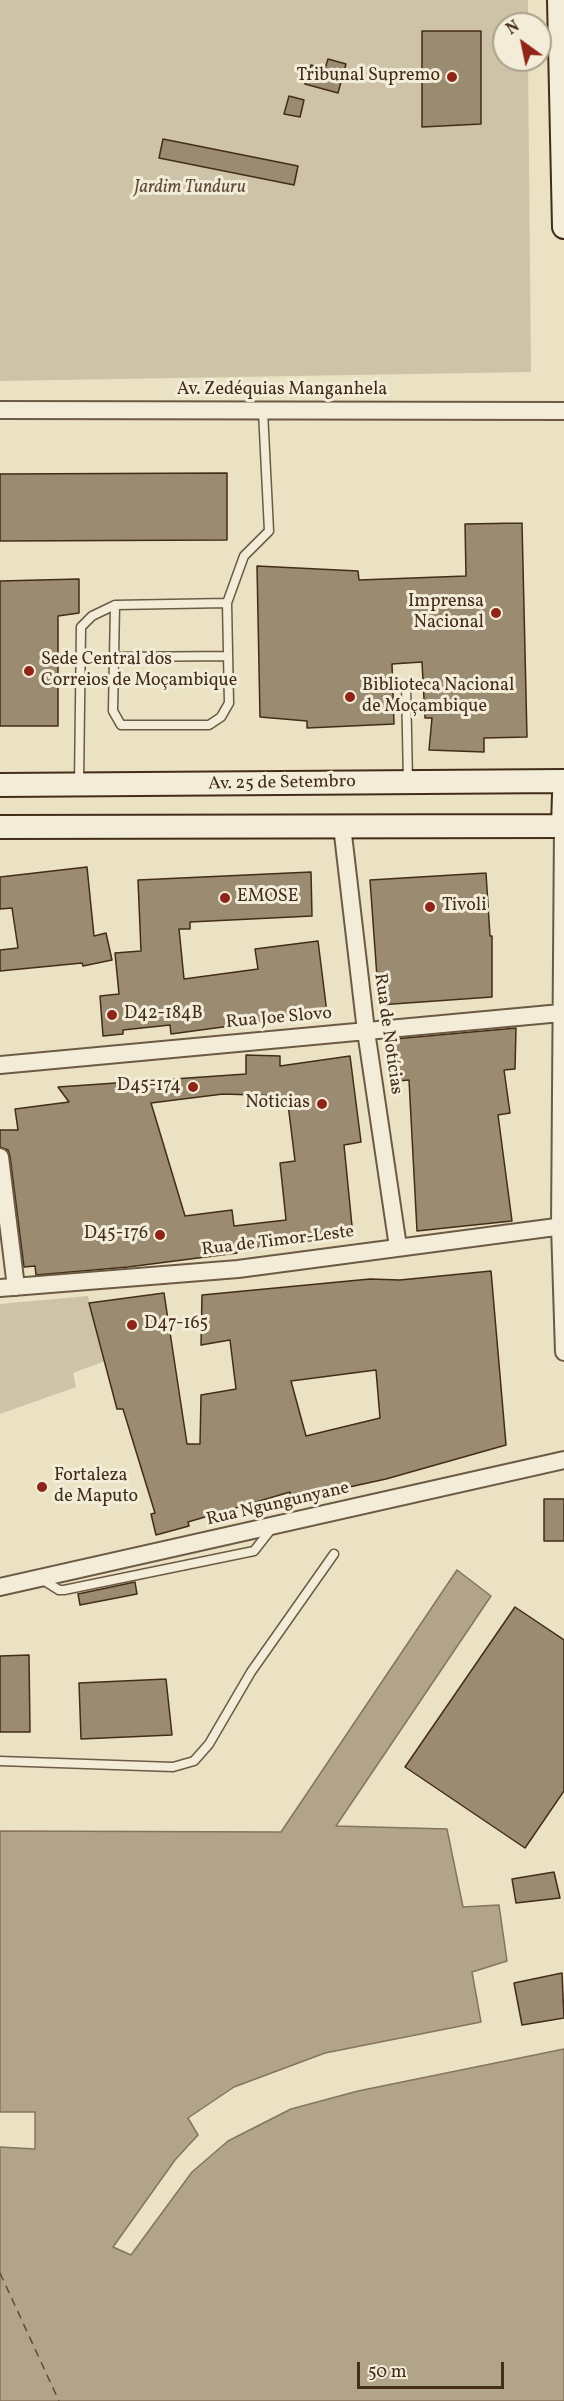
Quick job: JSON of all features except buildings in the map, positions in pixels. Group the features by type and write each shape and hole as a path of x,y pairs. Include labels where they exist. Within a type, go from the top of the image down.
{"main road":[{"path":"559,0 564,227"},
{"name":"Av. 25 de Setembro","path":"0,786 564,781"},
{"path":"0,827 564,826 564,794"}],"street":[{"name":"Av. Zedéquias Manganhela","path":"0,410 564,411"},
{"name":"Rua de Notícias","path":"342,826 366,1031 398,1247"},
{"path":"564,826 561,1013 564,1352"},
{"name":"Rua Joe Slovo","path":"0,1065 561,1013"},
{"path":"0,1157 8,1288"},
{"name":"Rua de Timor-Leste","path":"8,1288 238,1269 562,1226"},
{"name":"Rua Ngungunyane","path":"0,1587 564,1460"}],"lane":[{"path":"115,605 113,711 121,725 209,725 220,717 229,703 227,603 244,556 269,531 263,411"},
{"path":"79,786 81,627 92,616 115,605 227,603"},
{"path":"114,657 228,656"},
{"path":"406,684 408,782"},
{"path":"0,1761 173,1767 194,1761 209,1744 251,1672 334,1554"}],"green space":[{"name":"Jardim Tunduru","path":"0,0 528,0 528,12 492,12 492,72 528,72 531,372 0,381"},
{"path":"88,1296 105,1361 73,1373 76,1387 0,1414 0,1304"}],"shaded area":[{"path":"457,1570 491,1596 336,1826 447,1829 463,1907 499,1905 507,1961 472,1972 481,2022 325,2053 234,2087 188,2118 198,2135 175,2160 113,2247 131,2255 192,2172 228,2141 291,2109 358,2091 564,2049 564,2401 0,2401 0,2147 35,2149 35,2112 0,2112 0,1831 281,1832"}],"ferry route":[{"path":"0,2273 59,2401"}],"place":[{"name":"Tribunal Supremo","path":"452,77"},
{"name":"Imprensa Nacional","path":"496,613"},
{"name":"Sede Central dos Correios de Moçambique","path":"29,671"},
{"name":"Biblioteca Nacional de Moçambique","path":"350,697"},
{"name":"EMOSE","path":"225,898"},
{"name":"Tivoli","path":"430,907"},
{"name":"D42-184B","path":"112,1015"},
{"name":"D45-174","path":"193,1087"},
{"name":"Noticias","path":"322,1104"},
{"name":"D45-176","path":"160,1235"},
{"name":"D47-165","path":"132,1325"},
{"name":"Fortaleza de Maputo","path":"42,1487"}]}
